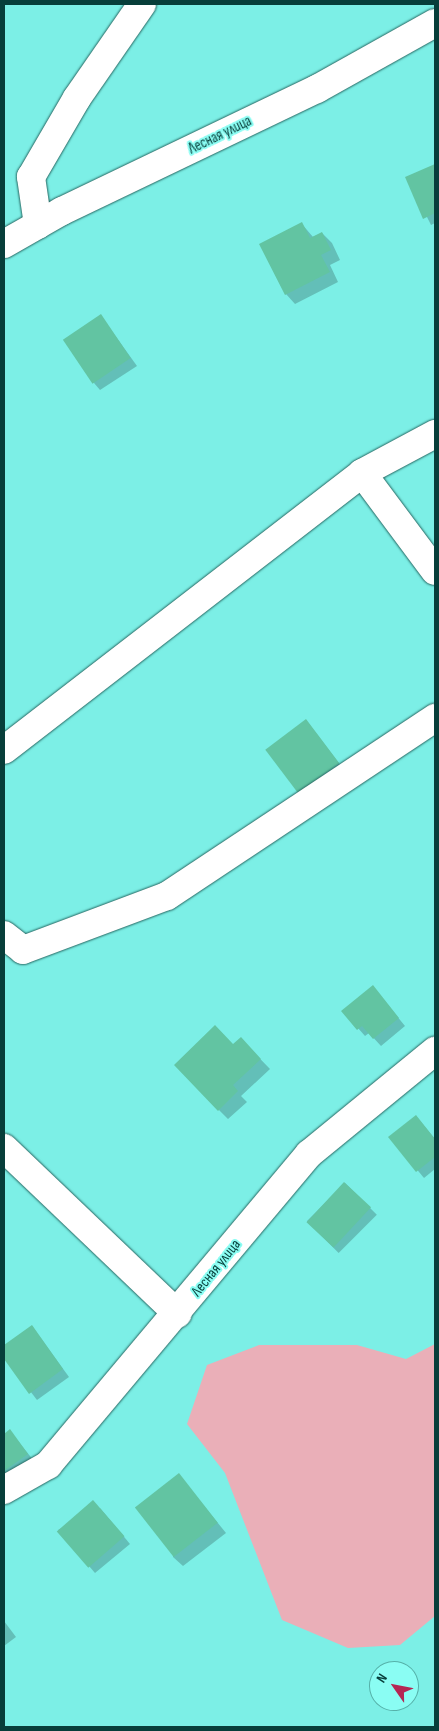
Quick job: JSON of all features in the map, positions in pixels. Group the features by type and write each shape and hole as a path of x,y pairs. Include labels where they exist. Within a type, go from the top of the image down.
{"street":[{"path":"38,225 31,178 77,98 142,4"},
{"name":"Лесная улица","path":"4,244 38,225 317,89 435,23"},
{"path":"4,750 362,472 435,434"},
{"path":"362,472 435,571"},
{"path":"4,935 23,950 167,896 435,718"},
{"name":"Лесная улица","path":"4,1490 48,1465 178,1314 309,1154 435,1052"},
{"path":"4,1148 73,1218 178,1314"}],"shaded area":[{"path":"435,1344 435,1616 400,1645 348,1648 282,1620 225,1473 187,1424 207,1365 259,1345 357,1345 406,1359"}],"building":[{"path":"435,164 435,213 423,219 405,177"},
{"path":"302,222 310,238 322,232 331,250 321,255 330,272 285,295 259,244"},
{"path":"101,314 131,358 93,384 63,340"},
{"path":"306,719 339,763 298,794 265,750"},
{"path":"373,985 399,1018 373,1039 362,1026 357,1030 341,1011"},
{"path":"215,1025 233,1044 241,1037 261,1059 233,1085 238,1091 218,1111 174,1065"},
{"path":"416,1115 435,1139 435,1157 416,1172 388,1137"},
{"path":"344,1182 371,1207 334,1247 306,1222"},
{"path":"32,1325 63,1369 29,1394 4,1359 4,1345"},
{"path":"10,1429 28,1454 4,1471 4,1434"},
{"path":"179,1473 218,1523 174,1557 135,1507"},
{"path":"93,1500 124,1536 88,1568 57,1531"}]}
